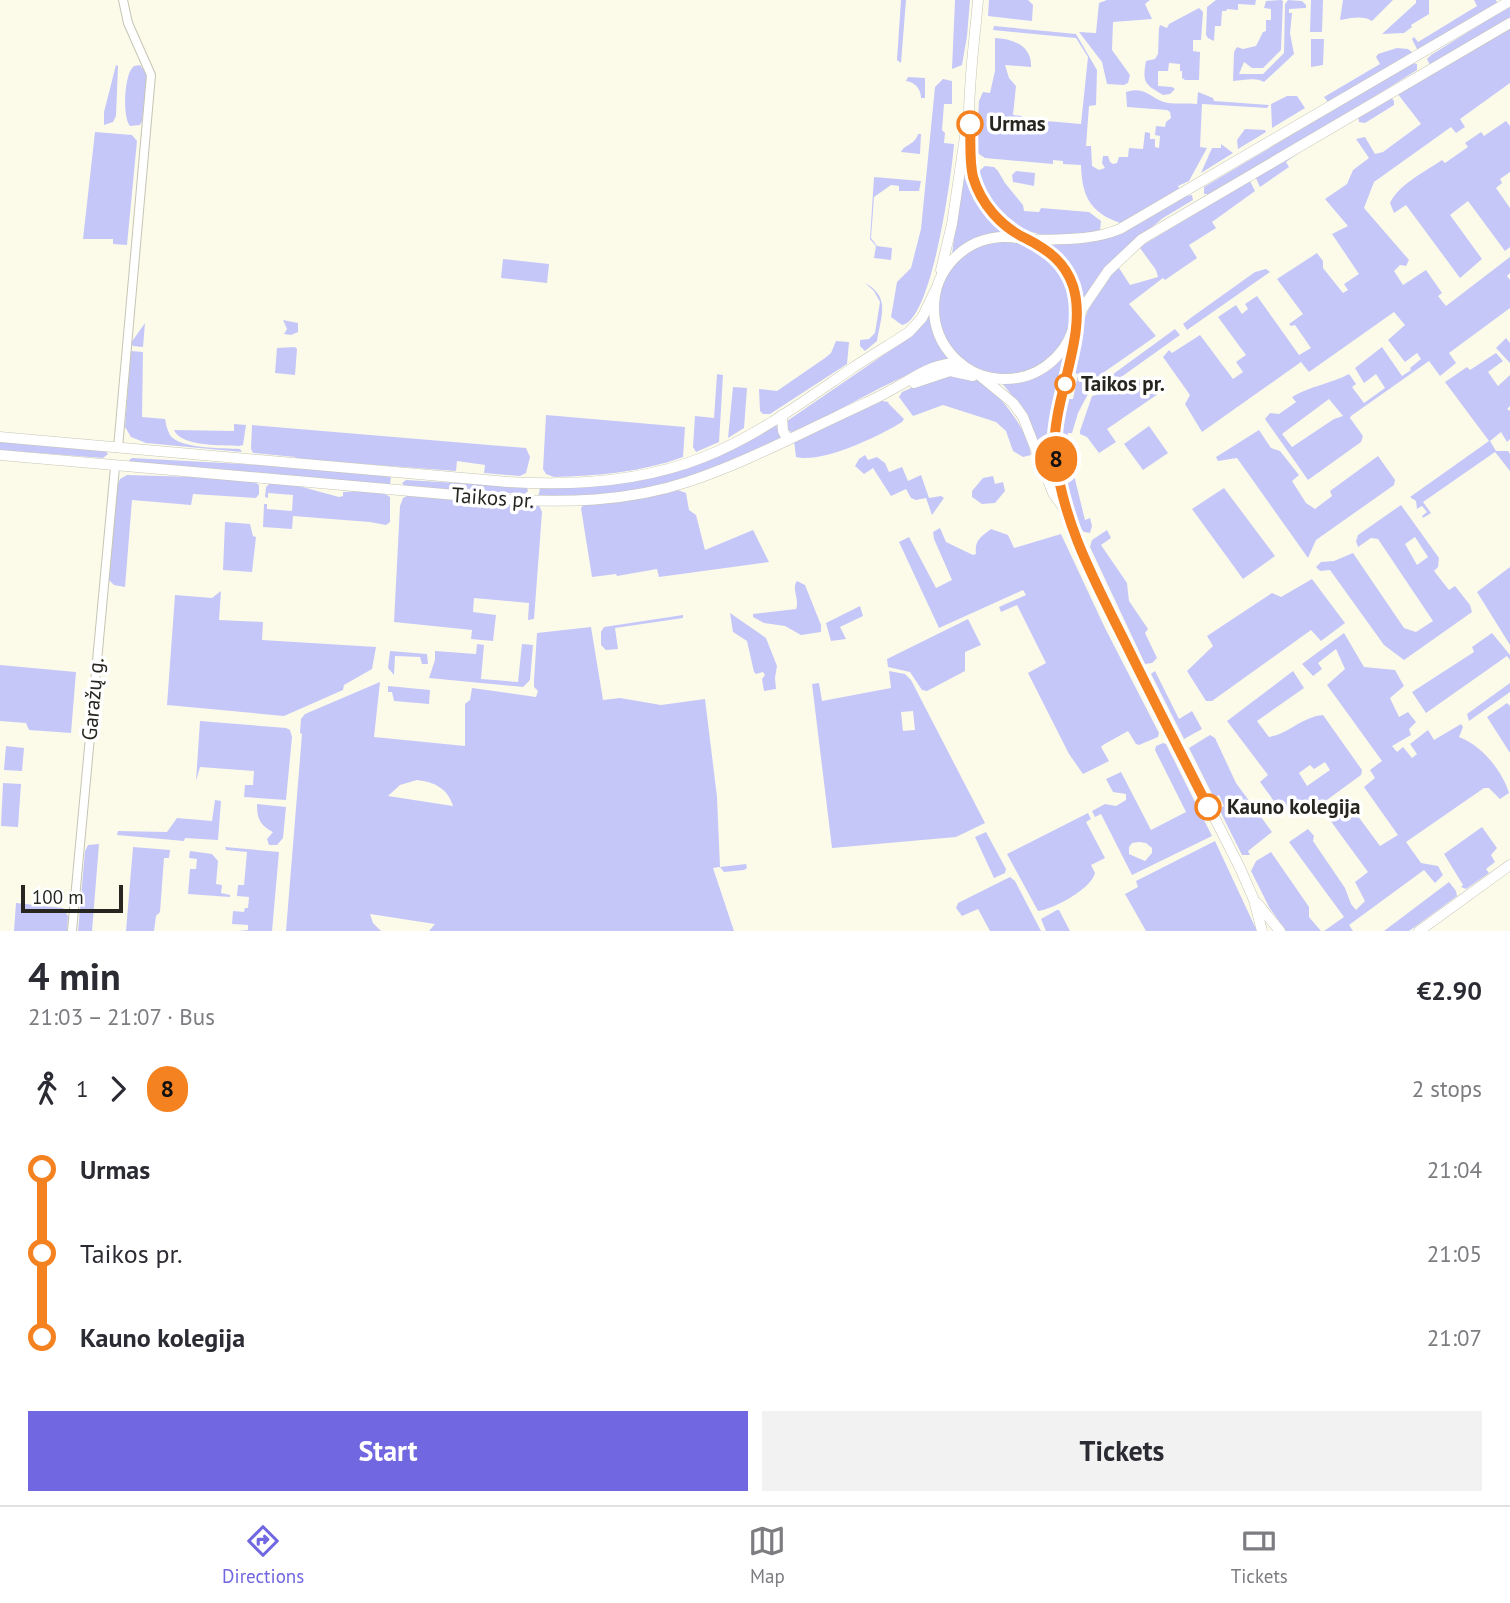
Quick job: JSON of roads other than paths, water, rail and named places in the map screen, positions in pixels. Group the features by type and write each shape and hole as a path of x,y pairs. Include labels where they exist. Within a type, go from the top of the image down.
{"main road":[{"path":"978,0 970,112 947,242 935,291 933,306 936,327 946,349 960,363 979,374 1013,403 1023,417 1053,493 1065,510 1102,596 1254,900 1262,931"},
{"path":"939,280 953,258 974,243 1000,236 1028,240 1103,236 1135,221 1510,1"},
{"path":"979,374 1008,379 1036,372 1059,355 1075,322 1108,271 1142,239 1510,23"},
{"path":"1417,56 1426,72"},
{"path":"970,112 972,170 989,209 998,219 1051,253 1067,271 1075,294 1075,322 1055,443 1065,510"},
{"path":"1193,187 1202,203"},
{"path":"922,318 947,242"},
{"name":"Taikos pr.","path":"0,437 534,483 598,481 646,474 679,466 733,444 782,415 909,332 922,318 935,291"},
{"name":"Taikos pr.","path":"0,455 525,501 600,499 666,488 719,470 890,391 933,367 960,363"},
{"path":"890,391 950,370 964,372 994,388"},
{"path":"782,415 783,431 788,440"},
{"path":"115,467 118,448"},
{"path":"397,490 398,482 407,473"},
{"path":"525,501 533,491 534,483"},
{"path":"1419,931 1510,865"},
{"path":"1254,900 1280,931"}],"street":[{"path":"118,448 151,75 128,23 123,0"},
{"name":"Garažų g.","path":"72,931 115,467"}],"place":[{"name":"Urmas","path":"970,124"},
{"name":"Taikos pr.","path":"1065,384"},
{"name":"Kauno kolegija","path":"1208,807"}]}
